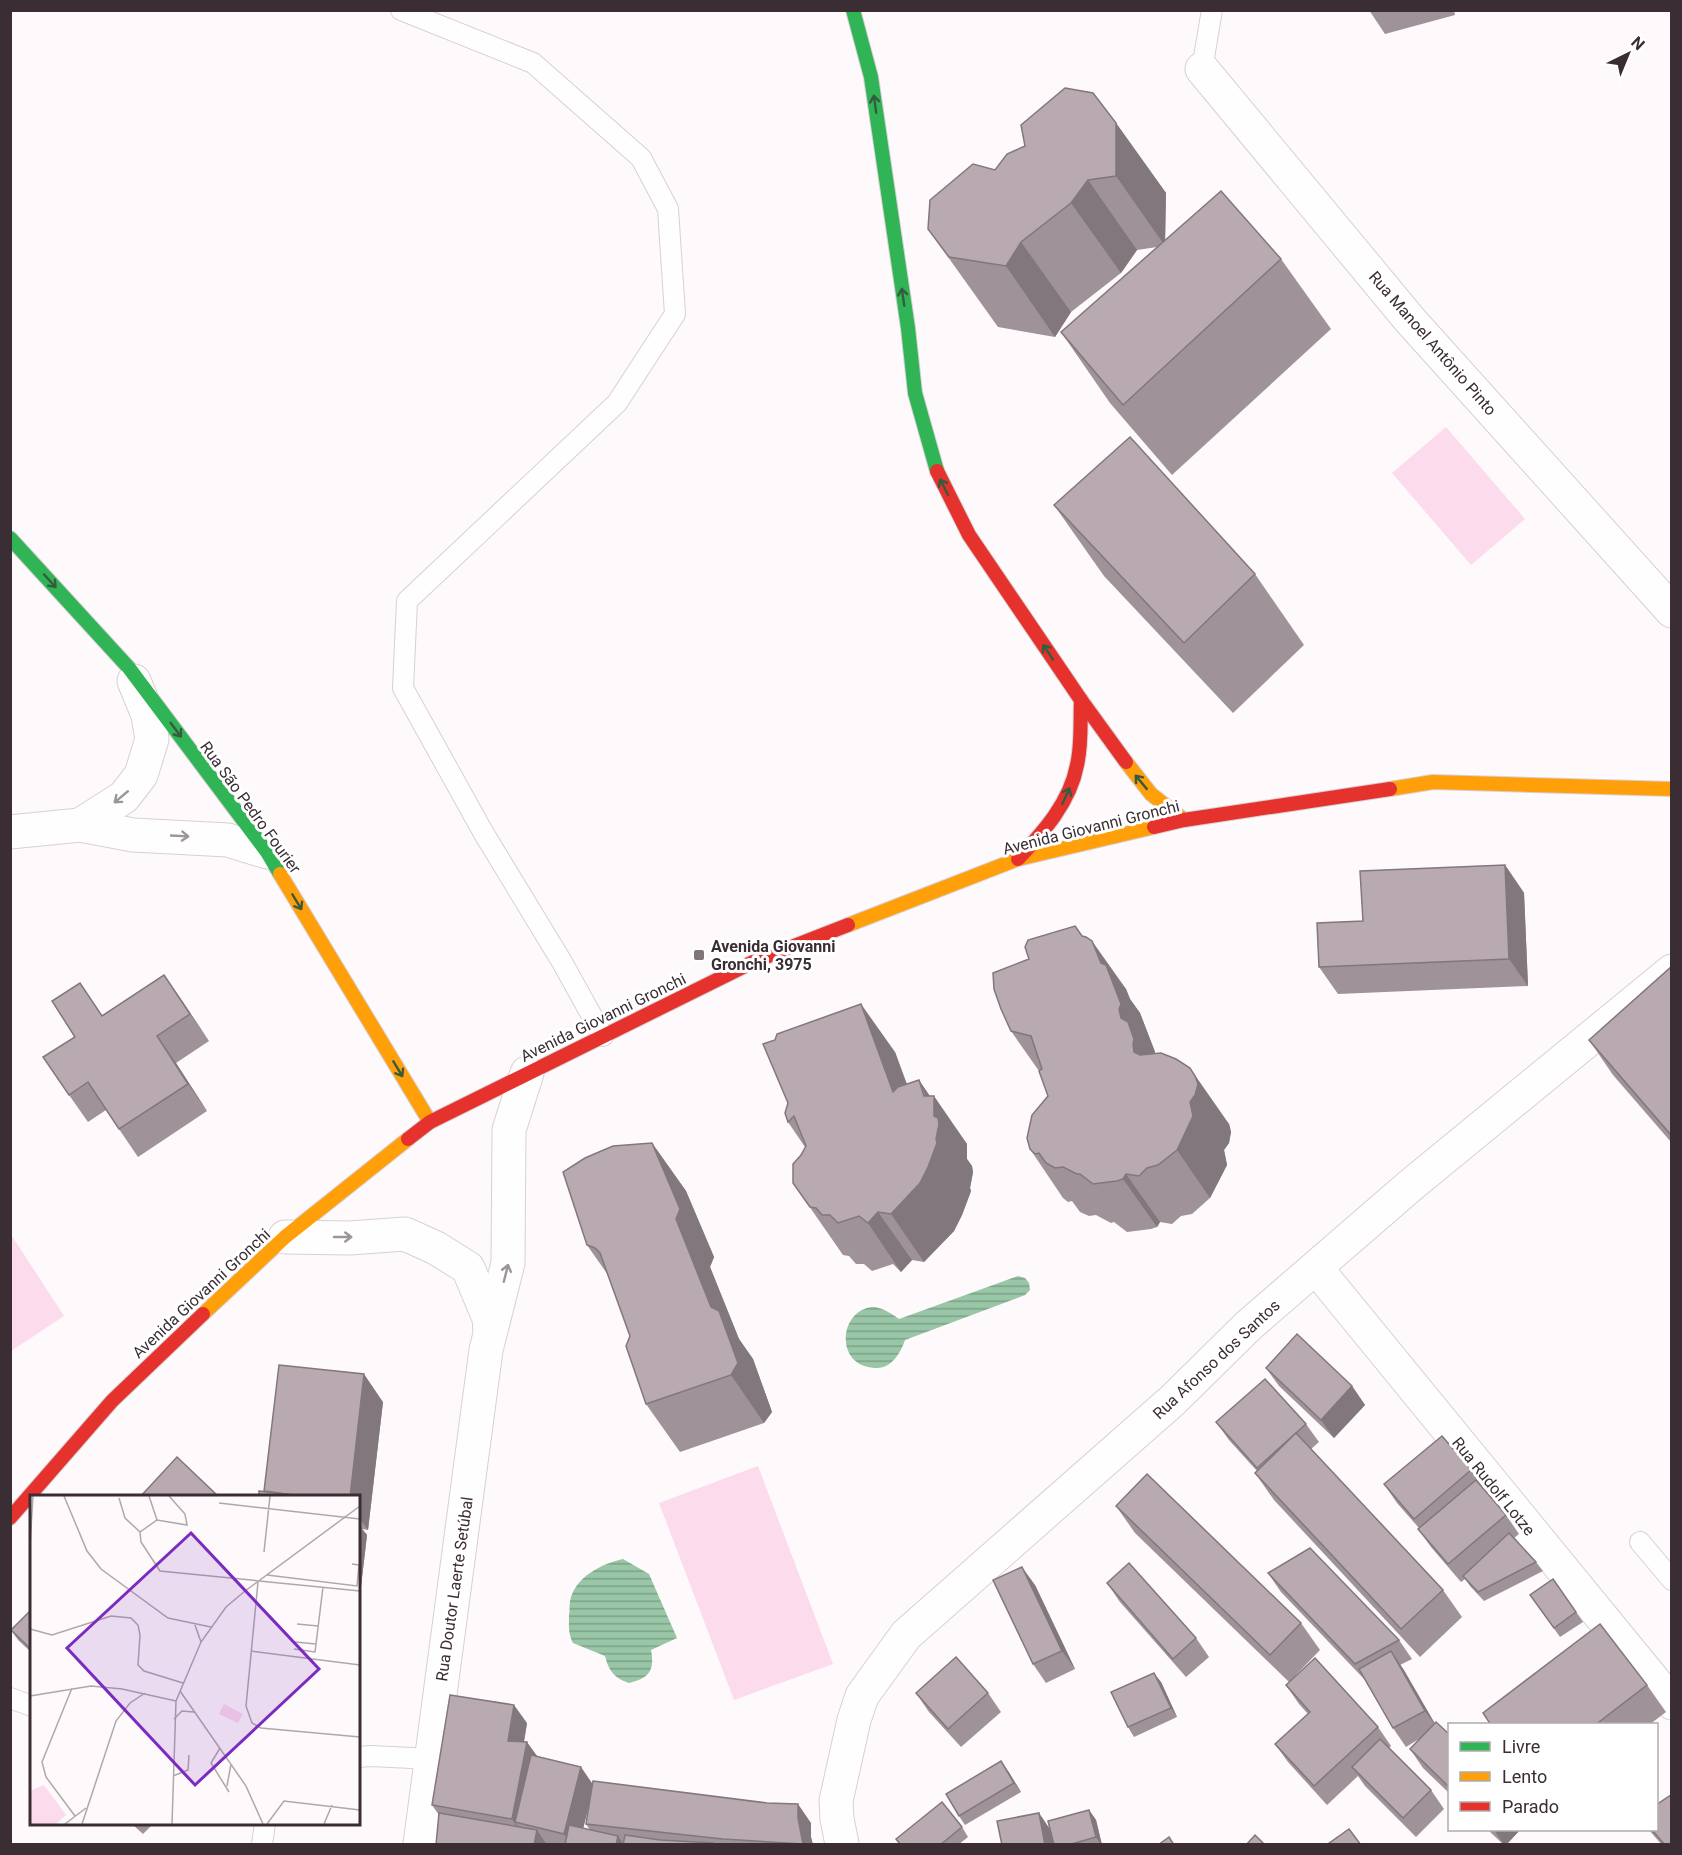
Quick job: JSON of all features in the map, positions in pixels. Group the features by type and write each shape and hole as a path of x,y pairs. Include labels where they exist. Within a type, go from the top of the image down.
{"main road":[{"path":"853,10 871,77 908,328 915,393 936,470 969,535 1081,700 1138,779 1151,794 1184,820"},
{"name":"Rua São Pedro Fourier","path":"10,538 129,668 267,852 430,1122"},
{"path":"1018,859 1046,829 1062,804 1076,774 1081,700"},
{"name":"Avenida Giovanni Gronchi","path":"30,1495 112,1401 285,1237 430,1122 753,962 1018,859 1184,820 1433,782 1671,789"},
{"name":"Avenida Giovanni Gronchi","path":"10,1518 30,1495"}],"street":[{"name":"Rua Manoel Antônio Pinto","path":"1202,69 1410,320 1671,611"},
{"path":"80,825 124,797 141,775 152,739 148,715 129,668"},
{"path":"10,832 80,825 133,835 228,840 267,852"},
{"name":"Rua Afonso dos Santos","path":"842,1845 836,1801 854,1720 862,1696 906,1635 1173,1400 1248,1326 1411,1185 1671,970"},
{"name":"Rua Doutor Laerte Setúbal","path":"488,1342 508,1263 510,1130 527,1073"},
{"name":"Rua Doutor Laerte Setúbal","path":"285,1237 350,1238 405,1234 436,1248 468,1268 489,1318 488,1342 420,1845"},
{"name":"Rua Rudolf Lotze","path":"1316,1268 1671,1703"}],"lane":[{"path":"401,10 533,63 641,158 668,209 675,314 617,403 407,601 403,688 483,832 562,962 603,1036"},
{"path":"1202,69 1212,10"},
{"path":"1640,1542 1671,1580"},
{"path":"10,1698 30,1705"},
{"path":"360,1757 432,1759"},
{"path":"262,1845 265,1825"}],"shaded area":[{"path":"1446,427 1525,519 1471,565 1392,473"},
{"path":"10,1233 64,1316 11,1351 10,1351"},
{"path":"1018,1276 1025,1278 1029,1283 1030,1290 1025,1295 905,1340 898,1354 887,1365 877,1368 863,1365 853,1359 847,1349 848,1327 853,1317 862,1310 876,1307 899,1319"},
{"path":"758,1466 833,1664 734,1700 659,1503"},
{"path":"623,1559 649,1574 677,1638 651,1650 652,1663 649,1672 641,1679 629,1683 619,1679 613,1673 605,1656 573,1643 569,1626 570,1601 577,1585 598,1568"}],"building":[{"path":"1065,88 1093,93 1116,123 1116,176 1088,180 1071,203 1021,242 1006,266 949,257 928,229 930,200 973,164 995,170 1007,154 1025,146 1021,125"},
{"path":"1221,191 1281,259 1123,405 1061,332"},
{"path":"1130,437 1255,574 1184,643 1054,505"},
{"path":"1505,865 1509,959 1319,967 1317,923 1363,921 1360,871"},
{"path":"1075,926 1082,936 1092,941 1101,963 1106,965 1121,1004 1119,1009 1121,1018 1128,1022 1134,1039 1134,1052 1140,1055 1161,1053 1176,1059 1190,1068 1198,1084 1190,1102 1193,1116 1177,1150 1158,1165 1147,1168 1139,1176 1126,1174 1123,1179 1117,1181 1093,1184 1080,1174 1063,1167 1055,1168 1046,1163 1039,1153 1035,1154 1030,1149 1027,1138 1032,1115 1048,1096 1039,1071 1042,1069 1031,1036 1011,1031 994,989 993,973 1029,959 1025,947 1028,940"},
{"path":"1671,967 1671,1135 1589,1040"},
{"path":"164,975 190,1014 157,1036 188,1084 119,1129 88,1082 69,1095 43,1057 75,1037 52,1001 80,983 102,1016"},
{"path":"861,1004 893,1092 898,1087 919,1080 924,1096 934,1096 934,1116 938,1118 939,1124 937,1143 920,1183 891,1214 878,1212 868,1223 859,1216 838,1223 830,1215 822,1215 816,1208 810,1207 793,1183 793,1164 806,1146 794,1116 788,1122 785,1113 788,1103 763,1044 775,1040 777,1034"},
{"path":"652,1143 680,1209 676,1219 711,1307 719,1311 738,1363 731,1375 646,1404 626,1346 630,1336 600,1253 587,1245 563,1172 585,1158 613,1146"},
{"path":"1297,1334 1352,1386 1321,1420 1266,1368"},
{"path":"279,1365 364,1374 350,1495 293,1495 264,1491"},
{"path":"1265,1379 1306,1424 1257,1468 1216,1422"},
{"path":"1296,1433 1443,1590 1401,1629 1255,1473"},
{"path":"1442,1436 1471,1470 1414,1519 1384,1484"},
{"path":"177,1457 217,1495 142,1495"},
{"path":"1147,1474 1301,1623 1270,1655 1116,1506"},
{"path":"1476,1480 1506,1515 1448,1564 1418,1529"},
{"path":"259,1491 292,1495 259,1495"},
{"path":"1509,1533 1536,1562 1478,1592 1463,1576"},
{"path":"1310,1548 1399,1640 1355,1664 1268,1573"},
{"path":"1129,1563 1196,1638 1173,1659 1107,1583"},
{"path":"1022,1567 1062,1651 1033,1664 993,1580"},
{"path":"1553,1579 1576,1612 1554,1628 1530,1595"},
{"path":"30,1611 30,1648 11,1630"},
{"path":"1600,1624 1647,1685 1598,1723 1490,1723 1483,1713"},
{"path":"1391,1651 1425,1711 1393,1728 1359,1669"},
{"path":"956,1657 988,1693 948,1729 916,1693"},
{"path":"1315,1658 1378,1727 1314,1786 1275,1744 1310,1712 1286,1685"},
{"path":"1154,1673 1171,1708 1128,1727 1111,1692"},
{"path":"450,1695 514,1705 508,1741 527,1742 512,1819 432,1805"},
{"path":"1436,1722 1448,1733 1448,1786 1410,1749"},
{"path":"1380,1739 1431,1790 1403,1818 1352,1767"},
{"path":"531,1755 581,1767 564,1834 515,1822"},
{"path":"1001,1761 1014,1783 959,1816 946,1794"},
{"path":"593,1781 767,1803 798,1804 803,1844 723,1839 586,1824"},
{"path":"1671,1795 1671,1845 1665,1845 1653,1831 1658,1831 1658,1804"},
{"path":"942,1802 962,1827 940,1845 901,1845 896,1839"},
{"path":"1089,1810 1096,1837 1068,1845 1054,1845 1048,1821"},
{"path":"439,1813 537,1830 534,1845 436,1845"},
{"path":"1039,1813 1045,1845 1002,1845 997,1821"},
{"path":"569,1825 618,1836 616,1845 565,1845"},
{"path":"1349,1829 1361,1845 1328,1845 1328,1844"},
{"path":"625,1835 660,1840 713,1843 713,1845 623,1845"},
{"path":"1255,1835 1265,1845 1246,1845"},
{"path":"1169,1837 1174,1845 1158,1845"}],"traffic: fast":[{"path":"853,10 871,77 908,328 915,393 937,471"},
{"path":"10,538 129,668 267,852 280,874"}],"traffic: slow":[{"path":"1126,762 1151,794 1184,820"},
{"path":"1390,789 1433,782 1672,789"},
{"path":"848,925 1018,859 1154,827"},
{"path":"280,874 430,1122"},
{"path":"203,1314 285,1237 408,1139"}],"traffic: jam":[{"path":"937,471 969,535 1126,762"},
{"path":"1018,859 1046,827 1068,792 1079,757 1081,700"},
{"path":"1154,827 1184,820 1390,789"},
{"path":"408,1139 430,1122 753,962 848,925"},
{"path":"30,1495 112,1401 203,1314"},
{"path":"10,1518 30,1495"}],"place":[{"name":"Avenida Giovanni Gronchi, 3975","path":"699,955"}]}
